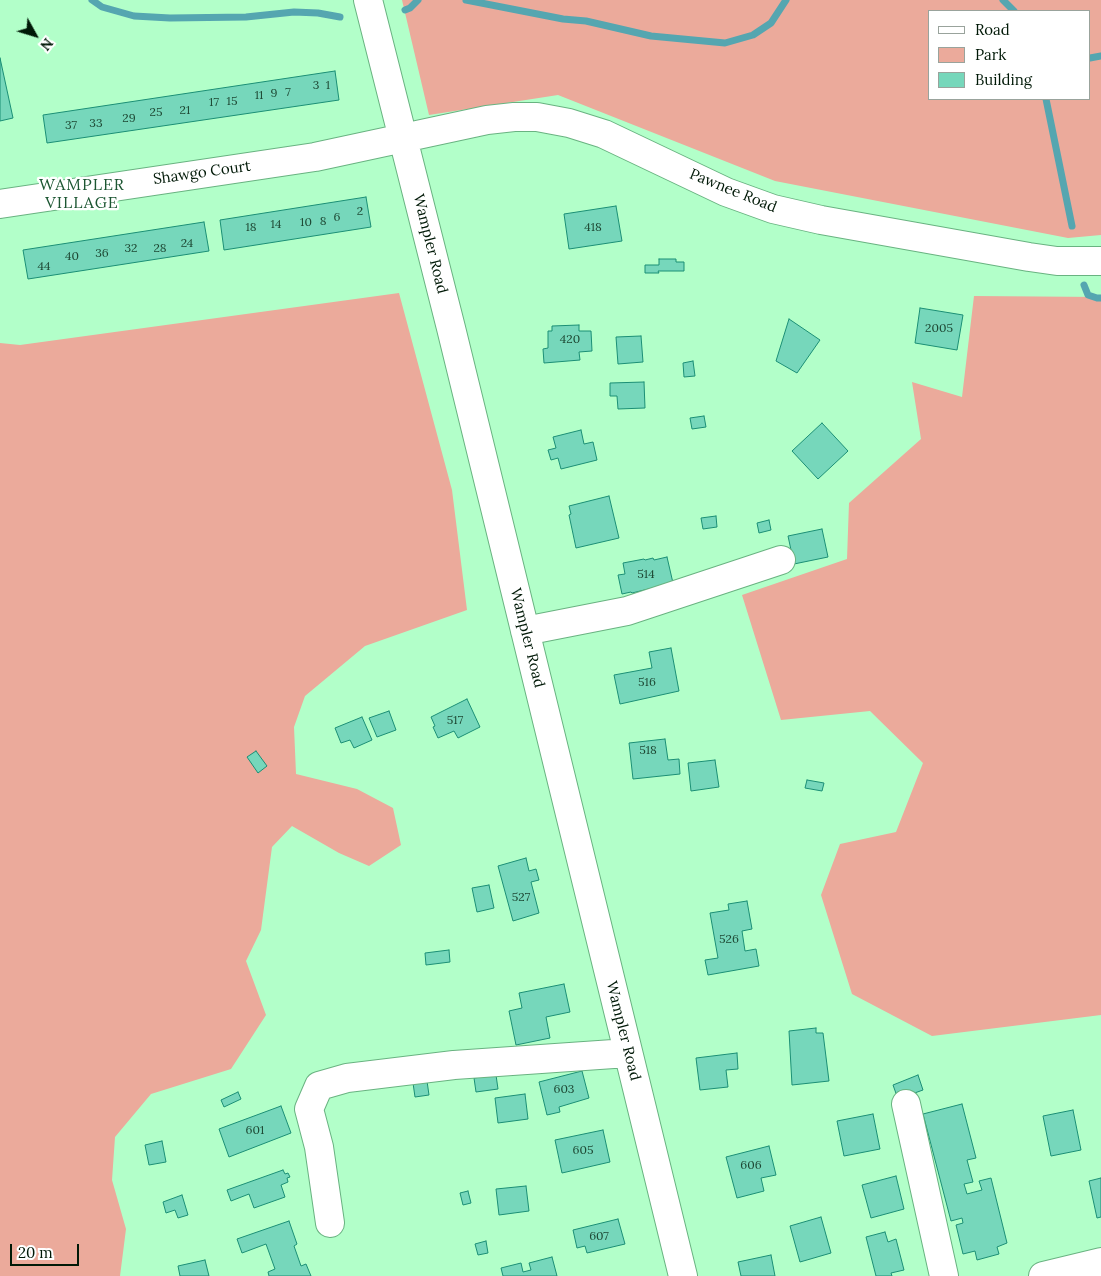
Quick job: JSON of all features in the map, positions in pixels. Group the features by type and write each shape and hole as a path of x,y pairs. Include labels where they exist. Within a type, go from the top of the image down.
{"street":[{"name":"Wampler Road","path":"368,0 404,138 683,1276"},
{"name":"Pawnee Road","path":"404,138 488,120 514,117 553,119 586,127 604,134 726,192 773,209 821,220 1029,257 1057,261 1101,261"},
{"name":"Shawgo Court","path":"0,204 315,157 404,138"},
{"path":"525,631 627,611 781,560"},
{"path":"330,1223 319,1147 309,1109 319,1086 347,1078 454,1065 628,1054"},
{"path":"906,1104 944,1276"},
{"path":"1043,1276 1101,1262"}],"green space":[{"path":"402,0 1101,0 1101,235 1068,238 775,181 558,95 429,115"},
{"path":"399,293 452,490 467,610 365,646 305,696 294,727 296,774 357,789 393,808 401,845 369,866 339,853 292,826 272,847 261,930 246,961 266,1015 231,1069 151,1094 115,1137 112,1180 126,1229 120,1276 0,1276 0,343 20,345"},
{"path":"974,296 1101,297 1101,1015 932,1036 852,994 821,895 840,844 896,832 923,763 870,711 781,720 742,595 847,559 849,503 921,439 912,382 962,397"}],"building":[{"path":"0,58 13,118 0,121"},
{"path":"335,71 339,100 47,143 43,115"},
{"path":"366,197 371,227 224,250 220,220"},
{"path":"616,206 622,241 569,249 564,214"},
{"path":"204,222 209,251 28,279 23,250"},
{"path":"659,259 676,259 676,262 684,262 684,271 645,273 645,265 659,265"},
{"path":"920,308 963,315 957,350 915,343"},
{"path":"789,319 820,340 797,373 776,361"},
{"path":"579,325 579,331 591,331 592,351 579,352 580,360 544,363 543,349 548,348 548,331 552,331 552,326"},
{"path":"641,336 643,362 618,364 616,337"},
{"path":"693,361 695,376 684,377 683,363"},
{"path":"644,382 645,408 618,409 617,396 610,396 610,383"},
{"path":"704,416 706,427 692,429 690,418"},
{"path":"822,423 848,451 818,479 792,451"},
{"path":"581,430 584,444 593,442 597,460 561,469 558,458 551,460 548,450 556,448 553,437"},
{"path":"609,496 619,538 576,548 569,506"},
{"path":"716,516 717,527 703,529 701,518"},
{"path":"769,520 771,530 759,533 757,523"},
{"path":"822,529 828,557 794,564 788,536"},
{"path":"667,557 673,583 622,594 618,575 625,574 623,563"},
{"path":"671,648 679,691 620,704 614,675 652,668 649,652"},
{"path":"467,699 480,727 458,738 454,731 438,738 431,717"},
{"path":"389,711 396,730 377,737 369,718"},
{"path":"362,717 372,740 354,748 350,740 341,743 335,728"},
{"path":"665,739 668,760 679,759 680,774 633,779 629,743"},
{"path":"256,751 267,766 258,773 247,757"},
{"path":"715,760 719,787 691,791 688,763"},
{"path":"807,780 824,783 822,791 805,788"},
{"path":"526,858 529,871 536,869 539,880 531,882 539,913 513,921 498,866"},
{"path":"489,885 494,908 477,912 472,888"},
{"path":"747,901 752,929 742,931 745,951 756,949 759,966 708,975 705,960 718,958 710,913 729,910 728,904"},
{"path":"449,950 450,962 426,965 425,953"},
{"path":"564,984 570,1012 546,1017 550,1038 516,1045 509,1011 522,1008 519,993"},
{"path":"816,1028 816,1033 823,1033 829,1081 792,1085 789,1031"},
{"path":"737,1053 738,1069 726,1070 728,1087 700,1090 696,1058"},
{"path":"582,1071 589,1098 559,1107 560,1112 547,1115 539,1082"},
{"path":"496,1075 498,1089 476,1092 474,1078"},
{"path":"918,1075 923,1090 898,1099 893,1085"},
{"path":"427,1081 429,1095 415,1097 413,1083"},
{"path":"238,1092 241,1099 224,1107 221,1100"},
{"path":"525,1094 528,1119 498,1123 495,1098"},
{"path":"962,1104 976,1158 967,1160 973,1182 964,1184 967,1194 982,1190 979,1181 991,1178 1007,1243 997,1247 999,1254 977,1260 975,1251 963,1254 956,1225 963,1223 962,1218 951,1221 923,1114"},
{"path":"281,1106 291,1133 229,1157 219,1129"},
{"path":"1073,1110 1081,1150 1051,1156 1043,1116"},
{"path":"873,1114 880,1149 844,1156 837,1121"},
{"path":"603,1130 610,1162 562,1173 555,1140"},
{"path":"162,1141 166,1162 149,1165 145,1145"},
{"path":"769,1146 776,1175 761,1178 764,1191 737,1198 726,1157"},
{"path":"283,1170 290,1177 287,1178 288,1182 281,1185 285,1197 254,1208 249,1194 231,1201 227,1190"},
{"path":"896,1176 904,1209 871,1218 862,1185"},
{"path":"1101,1178 1101,1217 1097,1218 1089,1181"},
{"path":"526,1186 529,1211 499,1215 496,1189"},
{"path":"468,1191 471,1203 463,1205 460,1193"},
{"path":"182,1195 188,1215 178,1218 175,1210 166,1213 163,1202"},
{"path":"821,1217 831,1253 800,1262 790,1226"},
{"path":"618,1219 625,1244 587,1253 585,1246 577,1248 573,1230"},
{"path":"289,1221 297,1244 294,1246 301,1266 306,1264 311,1276 269,1276 268,1272 275,1269 266,1244 242,1253 237,1239"},
{"path":"885,1232 888,1242 896,1239 904,1270 891,1273 892,1276 876,1276 866,1237"},
{"path":"486,1241 488,1253 478,1255 475,1244"},
{"path":"771,1255 775,1276 741,1276 738,1262"},
{"path":"552,1257 557,1276 503,1276 501,1268 521,1263 523,1272 531,1270 529,1263"},
{"path":"205,1260 209,1276 180,1276 178,1266"}],"waterway":[{"path":"92,0 102,7 134,16 170,18 246,17 294,12 318,13 340,17"},
{"path":"405,10 418,0"},
{"path":"466,0 563,19 586,21 651,36 725,43 753,35 771,23 786,0"},
{"path":"1003,0 1013,10"},
{"path":"1091,58 1101,56"},
{"path":"1046,100 1072,226"},
{"path":"1084,285 1088,295 1101,298"}],"district":[{"name":"WAMPLER VILLAGE","path":"82,194"}]}
